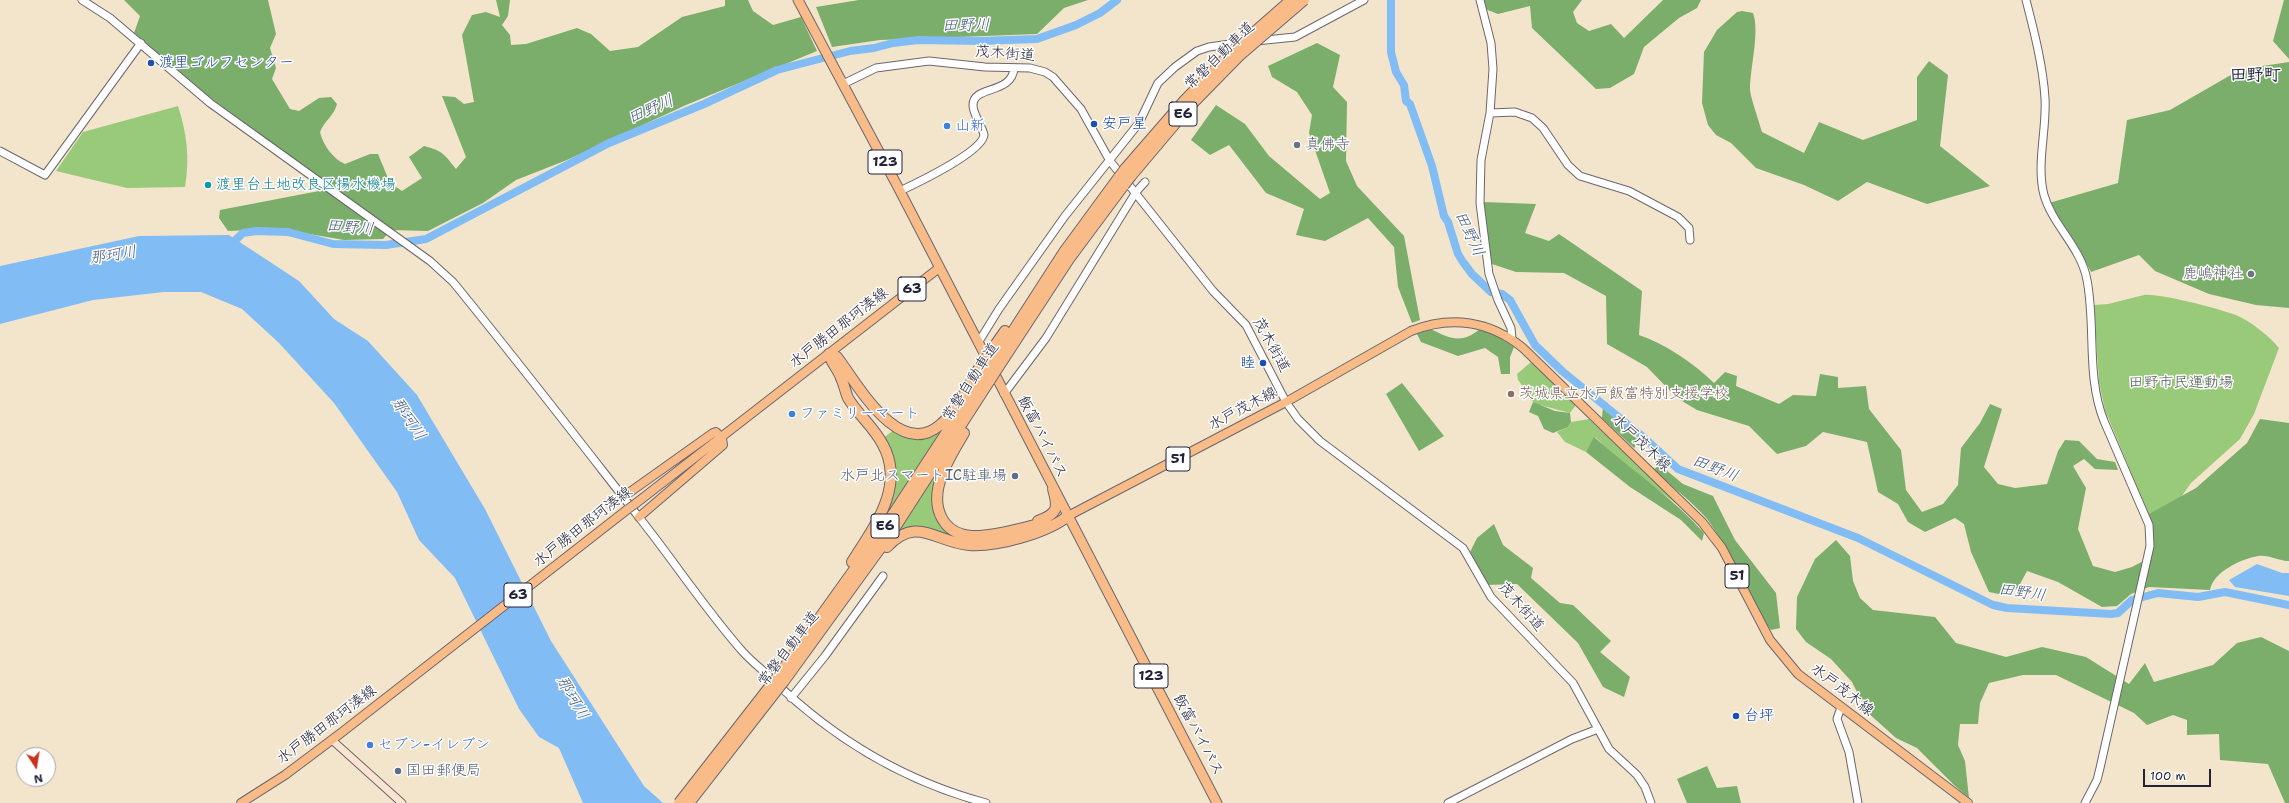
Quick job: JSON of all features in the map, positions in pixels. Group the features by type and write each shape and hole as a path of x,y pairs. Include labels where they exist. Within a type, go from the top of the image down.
{"highway":[{"name":"123","path":"798,0 843,84"},
{"name":"常磐自動車道","path":"996,362 1081,221 1109,191 1124,179 1184,101 1290,0"},
{"name":"常磐自動車道","path":"1236,53 1304,0"},
{"name":"飯富バイパス","path":"843,84 1217,803"},
{"path":"1068,516 1033,525 982,535 965,535 954,531 946,524 938,508 937,494 943,473 958,443 987,376 1124,179"},
{"path":"829,354 837,357 886,420 896,429 911,435 928,433 940,425 987,376 996,362"},
{"path":"791,665 877,521 886,503 890,486 890,462 883,444 849,398 841,377 831,362 829,354"},
{"name":"常磐自動車道","path":"689,803 791,665 987,376"},
{"path":"1033,525 1054,512 1056,505 1053,489"},
{"path":"791,665 822,636 886,547 898,536 916,531 929,533 961,544 986,544 1016,539 1061,521 1068,516"},
{"name":"常磐自動車道","path":"679,803 781,679"}],"main road":[{"name":"水戸勝田那珂湊線","path":"241,803 285,775 332,740 939,268"},
{"name":"水戸茂木線","path":"1068,516 1286,402 1411,332 1431,324 1452,321 1466,322 1492,329 1512,339 1702,522 1722,548 1759,621 1778,652 1807,682 1968,803"},
{"path":"623,497 713,433 716,432 721,436 724,441 723,445 639,517"},
{"path":"332,740 402,803"}],"street":[{"path":"82,0 110,18 210,103 430,261 453,282 639,517 744,653 791,698 837,734 887,765 927,784 986,803"},
{"path":"978,343 1065,216 1139,123 1158,83 1198,51 1220,45 1295,37 1364,0"},
{"path":"1480,0 1491,43 1493,90 1481,160 1480,202 1484,249 1494,290 1511,328 1512,339"},
{"path":"2026,0 2045,98 2042,174 2044,195 2048,207 2074,245 2085,270 2090,302 2092,364 2098,403 2104,421 2149,525 2150,546 2140,594 2097,780 2085,803"},
{"path":"0,151 46,175 141,43"},
{"name":"茂木街道","path":"843,84 876,68 924,62 1030,68 1045,72 1062,86 1081,109 1110,161 1213,291 1246,326 1286,402 1298,419 1315,436 1463,548 1491,597 1573,683 1609,749 1642,782 1651,803"},
{"path":"900,191 930,176 981,143 984,135 974,108 974,100 979,95 1007,83 1013,77 1014,68"},
{"path":"1490,113 1515,112 1532,118 1543,128 1568,165 1580,176 1629,191 1678,217 1689,228 1690,240"},
{"path":"1004,394 1046,338 1136,192 1145,182"},
{"path":"791,698 825,656 883,576"},
{"path":"1840,707 1837,719 1851,757 1858,803"},
{"path":"1448,803 1572,739 1598,729"}],"green space":[{"path":"124,0 268,0 276,34 270,48 276,68 272,79 290,109 299,111 319,98 331,97 337,104 336,108 320,132 323,142 329,151 336,159 345,164 370,154 378,154 390,183 402,191 422,178 409,157 424,146 443,154 456,169 466,157 442,96 455,97 464,104 474,102 462,35 472,15 486,12 500,17 496,0 510,0 508,16 502,25 510,35 511,45 526,44 577,28 591,34 610,51 638,47 682,17 725,6 725,0 748,0 753,11 773,25 801,17 817,51 686,105 567,160 516,180 483,203 428,231 391,230 383,239 344,240 281,229 228,231 219,218 220,210 319,191 327,183 204,93 134,33 140,16"},
{"path":"859,0 1088,0 1064,8 1037,34 880,40 832,47 816,7"},
{"path":"1482,0 1582,0 1573,12 1577,23 1589,31 1611,24 1624,38 1663,0 1701,0 1697,8 1679,18 1644,47 1634,74 1610,88 1596,89 1532,28 1530,6 1498,14 1485,9"},
{"path":"2284,0 2289,0 2289,59 2273,41"},
{"path":"1742,11 1753,13 1755,21 1755,40 1750,90 1762,132 1804,153 1819,122 1863,140 1917,120 1917,77 1929,61 1948,75 1940,146 1990,186 1927,204 1867,182 1838,201 1804,185 1756,168 1731,143 1716,135 1708,125 1702,103 1704,52 1717,30 1737,12"},
{"path":"1317,43 1340,55 1333,87 1347,102 1346,161 1357,186 1404,236 1420,320 1412,323 1398,287 1394,247 1368,218 1325,241 1296,235 1304,209 1266,193 1229,145 1210,155 1191,140 1216,105 1245,124 1269,156 1320,199 1330,193 1309,133 1312,115 1297,92 1272,77 1268,66"},
{"path":"2289,62 2289,308 2256,305 2209,294 2155,271 2139,255 2091,272 2075,242 2049,203 2118,183 2127,120 2170,110 2229,76 2256,67"},
{"path":"178,106 184,126 187,146 187,176 185,187 127,188 56,171 83,132"},
{"path":"1483,202 1536,204 1525,233 1549,241 1559,234 1642,291 1639,335 1679,355 1714,383 1725,372 1737,376 1736,386 1779,404 1793,395 1816,396 1820,374 1838,377 1838,388 1866,386 1869,409 1901,450 1906,490 1922,512 1943,504 1958,485 1961,448 1980,423 1990,404 2002,409 1984,467 1998,484 2015,488 2047,484 2058,451 2065,440 2079,441 2097,459 2115,462 2118,470 2095,469 2084,459 2073,466 2086,488 2078,529 2093,566 2115,572 2132,567 2151,557 2154,537 2149,514 2196,488 2247,443 2260,419 2289,423 2289,561 2258,556 2236,563 2229,567 2216,578 2212,583 2210,590 2149,587 2131,594 2117,606 2102,607 2058,582 2027,571 2018,588 2004,595 1989,592 1971,552 1964,524 1955,518 1925,532 1908,522 1898,504 1878,492 1867,442 1823,432 1806,446 1777,454 1749,426 1697,410 1677,398 1647,367 1607,344 1606,296 1564,273 1516,272 1489,263"},
{"name":"田野市民運動場","path":"2144,295 2177,299 2207,306 2240,317 2256,327 2271,339 2279,348 2254,414 2240,439 2191,483 2174,507 2151,520 2105,410 2099,382 2094,305 2108,304"},
{"path":"1431,329 1444,335 1456,338 1467,337 1480,329 1495,335 1514,347 1510,357 1510,374 1501,374 1498,357 1485,348 1458,356 1421,342 1417,334"},
{"path":"1531,362 1576,405 1570,413 1536,404 1527,397 1528,393 1518,380 1517,374"},
{"path":"1402,383 1444,436 1419,451 1386,394"},
{"path":"1533,402 1555,411 1570,413 1571,422 1568,427 1553,433 1544,429 1538,416 1529,412"},
{"path":"1603,406 1639,441 1634,448 1602,418"},
{"path":"1589,419 1682,508 1622,463 1595,437 1586,452 1565,442 1557,432 1568,427 1571,422"},
{"path":"947,422 863,552 890,496 883,438 894,430 906,436"},
{"path":"1594,437 1678,507 1704,533 1702,541 1681,520 1630,487 1586,452"},
{"path":"942,462 938,476 943,525 989,541 895,534"},
{"path":"1660,465 1683,484 1713,496 1735,540 1776,593 1780,628 1771,630 1754,604 1716,532 1702,513 1654,469"},
{"path":"1494,524 1503,545 1533,568 1531,578 1560,603 1573,605 1611,641 1600,652 1630,677 1624,697 1603,687 1578,643 1517,584 1486,585 1470,552 1477,538"},
{"path":"1836,540 1850,556 1853,581 1860,598 1873,610 1935,617 1956,643 2006,657 2042,647 2086,657 2129,684 2145,663 2154,682 2213,665 2237,643 2261,637 2289,651 2289,803 2285,803 2268,764 2220,760 2219,734 2187,735 2187,720 2173,715 2147,725 2134,713 2056,675 2023,675 1989,683 1980,703 1978,724 1960,724 1958,745 1965,761 1969,798 1917,748 1896,738 1867,712 1852,682 1831,659 1806,642 1796,629 1797,597 1815,559"},
{"path":"1707,766 1717,788 1737,786 1741,803 1687,803 1677,779"}],"water":[{"name":"那珂川","path":"229,235 299,281 334,319 368,341 417,395 485,509 551,641 644,786 663,803 583,803 559,748 539,737 519,709 455,578 419,540 397,492 334,403 279,343 242,309 201,292 164,292 93,300 0,324 0,266 139,236"},
{"path":"2257,564 2282,573 2289,573 2289,596 2235,587 2229,580"}],"waterway":[{"name":"田野川","path":"228,247 243,233 256,231 288,232 333,244 386,245 426,239 609,143 704,104 777,70 850,51 918,40 980,41 1037,39 1076,25 1100,13 1117,0"},
{"name":"田野川","path":"1391,0 1391,52 1396,72 1404,85 1406,101 1410,104 1432,166 1444,216 1448,222 1458,254 1472,274 1491,292 1502,294 1510,300 1535,345 1562,371 1642,436 1678,469 1858,538 1993,605 2007,608 2111,614 2118,613 2132,600 2158,593 2198,597 2225,592 2289,605"}],"place":[{"name":"渡里ゴルフセンター","path":"151,63"},
{"name":"安戸星","path":"1094,124"},
{"name":"山新","path":"947,126"},
{"name":"真佛寺","path":"1297,145"},
{"name":"渡里台土地改良区揚水機場","path":"208,185"},
{"name":"鹿嶋神社","path":"2251,274"},
{"name":"睦","path":"1263,363"},
{"name":"茨城県立水戸飯富特別支援学校","path":"1511,394"},
{"name":"ファミリーマート","path":"792,414"},
{"name":"水戸北スマートIC駐車場","path":"1015,476"},
{"name":"台坪","path":"1736,716"},
{"name":"セブン-イレブン","path":"370,745"},
{"name":"国田郵便局","path":"398,771"}],"district":[{"name":"田野町","path":"2255,76"}]}
